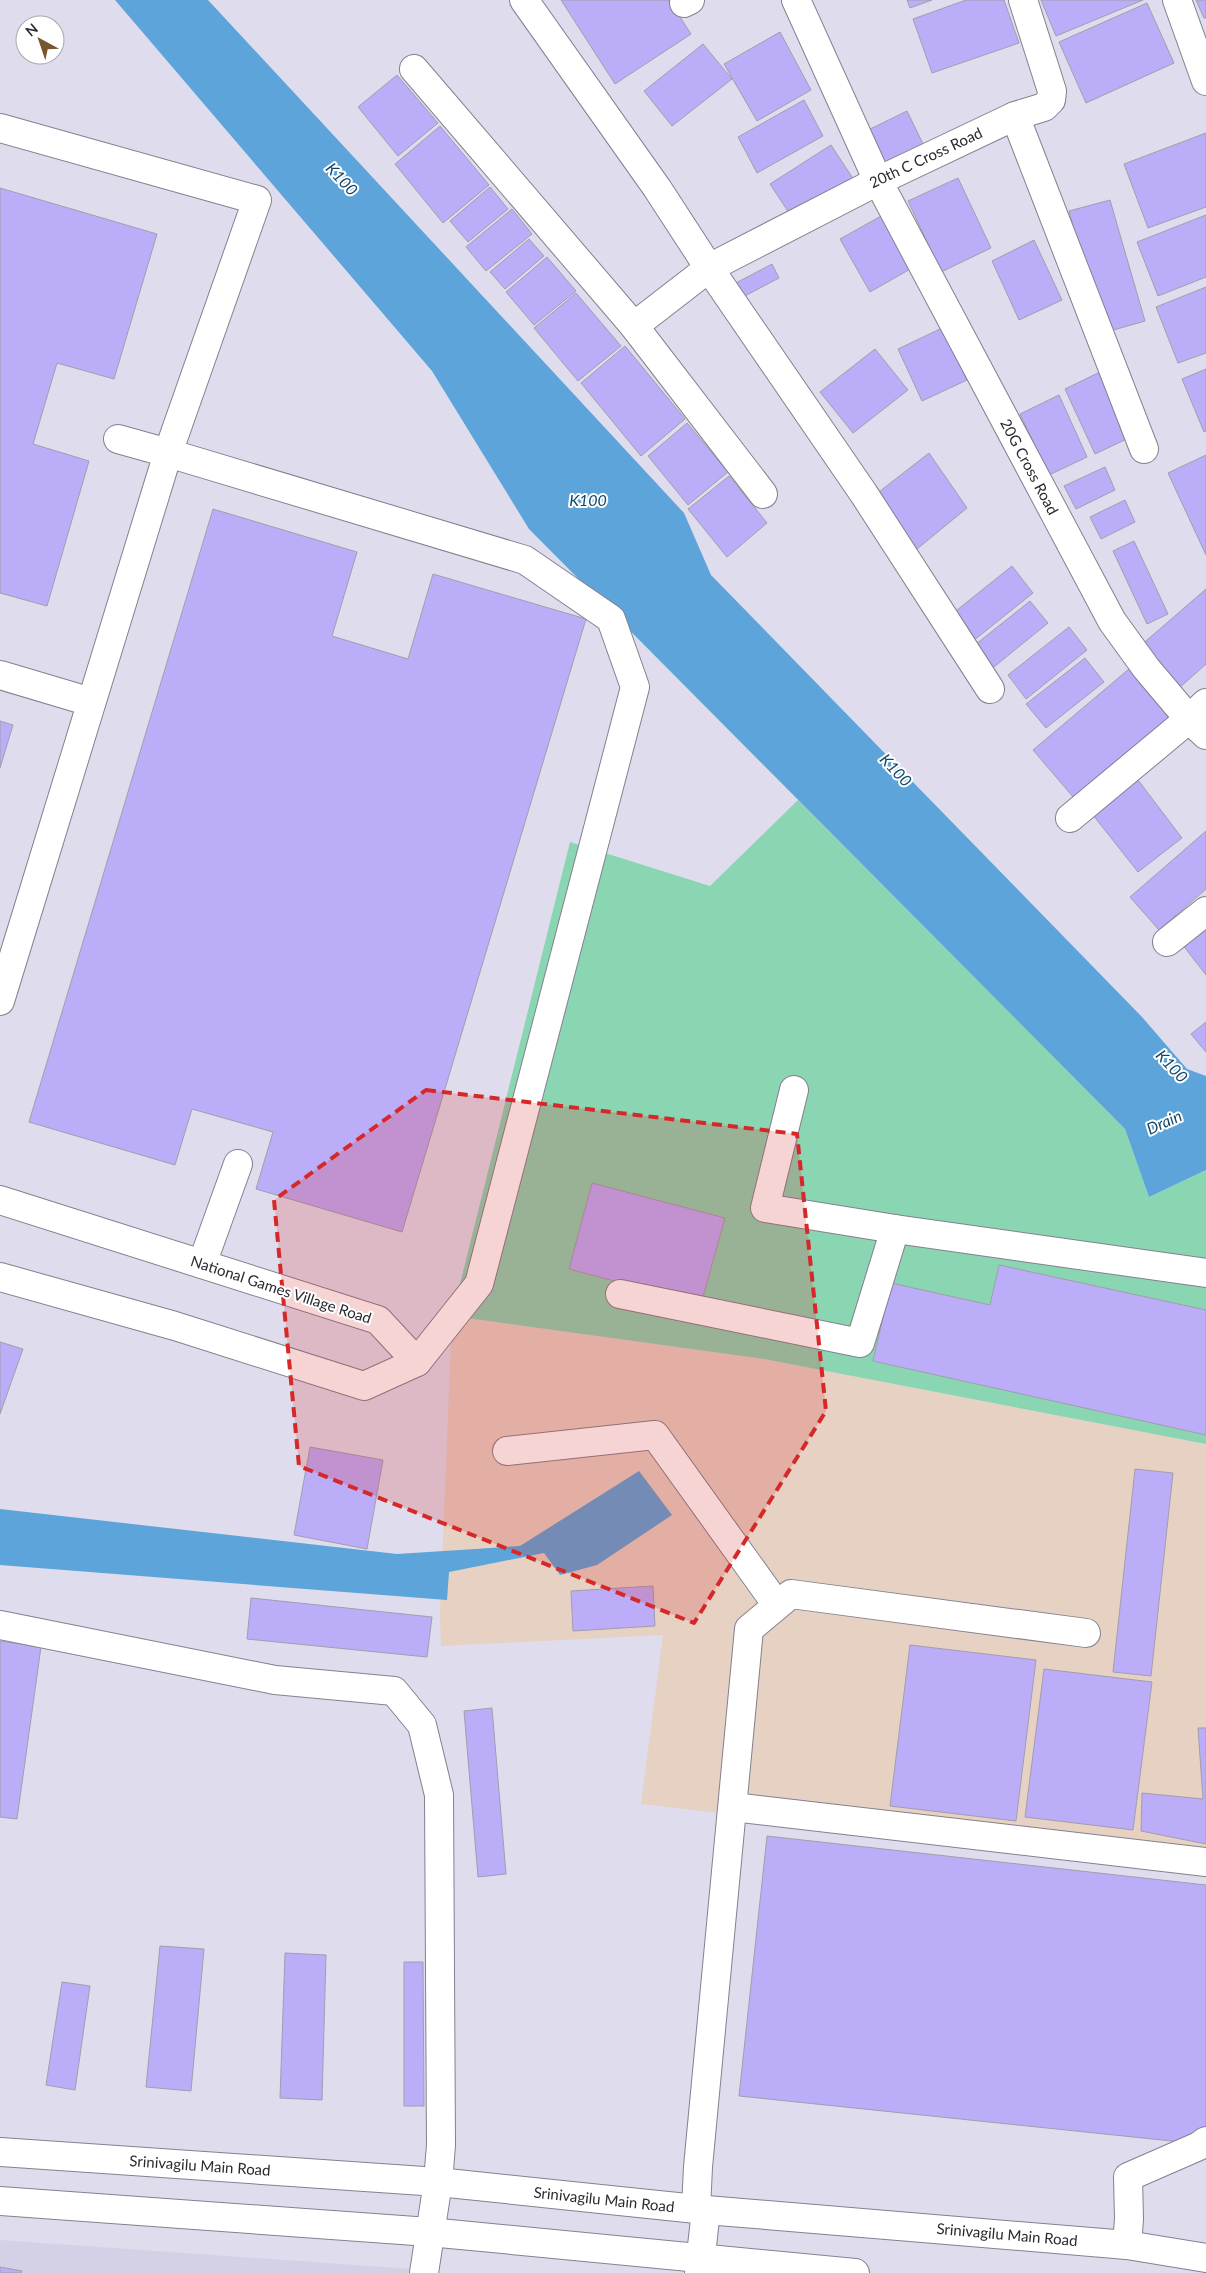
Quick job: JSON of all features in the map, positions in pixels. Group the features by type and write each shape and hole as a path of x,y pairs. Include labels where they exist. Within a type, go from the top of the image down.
{"street":[{"path":"524,0 657,188 709,268 864,494 990,689"},
{"name":"20G Cross Road","path":"796,0 878,181 1112,621 1146,668 1200,719"},
{"name":"20th C Cross Road","path":"634,326 709,268 878,181 1015,116 1044,106 1050,100 1052,91 1023,0"},
{"path":"1177,0 1206,81"},
{"path":"414,69 634,326 763,494"},
{"path":"1015,116 1144,449"},
{"path":"0,128 257,200 168,453 0,1001"},
{"path":"0,1277 176,1326 364,1386 417,1362 479,1284 636,687 611,619 525,560 118,439"},
{"path":"0,676 91,702"},
{"path":"1070,818 1200,719"},
{"path":"1167,942 1206,911"},
{"path":"794,1090 765,1208 895,1229 1206,1273"},
{"path":"202,1264 238,1164"},
{"name":"National Games Village Road","path":"0,1200 378,1320 417,1362"},
{"path":"620,1294 860,1343 895,1229"},
{"path":"508,1451 655,1434 777,1605"},
{"path":"700,2265 701,2210 699,2157 749,1629 791,1594 1086,1633"},
{"path":"0,1626 275,1680 394,1691 422,1726 439,1795 441,2145 438,2182 424,2273"},
{"path":"733,1807 1206,1862"},
{"path":"1127,2245 1129,2219 1128,2177 1199,2146 1206,2141"},
{"name":"Srinivagilu Main Road","path":"0,2152 438,2182 701,2210 1127,2245 1206,2258"},
{"path":"0,2201 429,2232 700,2265 855,2273"}],"highlighted area":[{"path":"426,1090 797,1134 826,1411 694,1623 299,1466 274,1200"}],"shaded area":[{"path":"452,1316 764,1359 1206,1444 1206,1868 641,1804 663,1635 441,1646 440,1613"},
{"path":"0,2240 413,2269 412,2273 0,2273"}],"green space":[{"path":"798,800 1125,1129 1149,1197 1206,1170 1206,1444 764,1359 452,1316 570,842 710,886"}],"water":[{"name":"K100","path":"115,0 208,0 684,513 711,575 1142,1017 1187,1069 1206,1076 1206,1170 1149,1197 1125,1129 529,529 432,371"},
{"path":"639,1471 672,1515 597,1565 560,1575 544,1553 449,1572 447,1600 0,1565 0,1509 397,1554 520,1546"}],"building":[{"path":"561,0 669,0 691,34 615,84"},
{"path":"907,0 932,0 910,8"},
{"path":"966,0 1004,0 1019,43 932,73 913,19"},
{"path":"1041,0 1143,0 1056,36"},
{"path":"1196,0 1206,0 1206,18 1204,18"},
{"path":"1147,3 1174,63 1086,103 1059,42"},
{"path":"780,32 811,90 757,121 724,64"},
{"path":"703,44 732,79 672,126 644,91"},
{"path":"397,75 438,123 398,156 358,107"},
{"path":"804,100 823,136 757,173 738,137"},
{"path":"907,111 925,148 878,171 860,134"},
{"path":"440,126 489,185 443,223 395,164"},
{"path":"1206,133 1206,207 1148,228 1124,164"},
{"path":"831,145 856,183 795,222 770,184"},
{"path":"958,178 991,248 941,272 908,201"},
{"path":"490,187 508,209 468,242 450,221"},
{"path":"0,188 157,234 114,379 57,363 33,444 89,461 47,606 0,593"},
{"path":"1110,200 1145,321 1103,333 1069,211"},
{"path":"512,209 532,234 486,271 466,247"},
{"path":"890,211 919,264 870,292 840,239"},
{"path":"1206,215 1206,277 1158,296 1137,242"},
{"path":"529,239 544,256 505,289 490,272"},
{"path":"1034,240 1062,300 1019,320 992,261"},
{"path":"547,257 576,291 534,325 506,292"},
{"path":"772,264 779,278 741,298 734,284"},
{"path":"1206,287 1206,353 1178,363 1156,307"},
{"path":"576,293 621,346 578,381 534,328"},
{"path":"942,328 967,380 922,401 898,349"},
{"path":"625,346 685,419 641,456 581,383"},
{"path":"875,349 908,390 853,433 820,392"},
{"path":"1206,369 1206,431 1204,432 1182,379"},
{"path":"1102,371 1133,436 1095,454 1065,389"},
{"path":"1059,395 1087,457 1049,475 1020,414"},
{"path":"687,423 728,472 688,505 648,456"},
{"path":"929,453 967,508 917,549 875,495"},
{"path":"1206,455 1206,555 1168,473"},
{"path":"1105,467 1115,490 1076,509 1064,486"},
{"path":"729,476 767,523 727,557 688,509"},
{"path":"1125,500 1135,522 1101,539 1090,517"},
{"path":"213,509 357,552 332,636 408,659 433,574 586,619 402,1232 256,1189 273,1132 192,1109 175,1165 29,1122"},
{"path":"1134,541 1168,614 1147,624 1113,551"},
{"path":"1012,566 1033,593 968,645 947,618"},
{"path":"1206,589 1206,664 1177,690 1139,647"},
{"path":"1030,601 1048,623 989,671 971,648"},
{"path":"1069,627 1087,650 1026,699 1008,675"},
{"path":"1085,658 1104,682 1046,728 1026,704"},
{"path":"1129,669 1175,725 1080,805 1033,750"},
{"path":"0,721 13,725 0,768"},
{"path":"1138,780 1182,838 1138,872 1093,815"},
{"path":"1206,831 1206,889 1159,930 1130,897"},
{"path":"1206,925 1206,975 1182,944"},
{"path":"1206,1022 1206,1052 1191,1034"},
{"path":"592,1183 725,1218 701,1304 569,1269"},
{"path":"999,1265 1206,1310 1206,1435 873,1361 891,1283 990,1305"},
{"path":"0,1342 23,1349 0,1414"},
{"path":"310,1447 383,1460 367,1549 294,1535"},
{"path":"1135,1469 1173,1473 1151,1676 1113,1672"},
{"path":"653,1586 655,1626 573,1631 571,1591"},
{"path":"251,1598 432,1617 427,1657 247,1639"},
{"path":"0,1641 41,1647 17,1819 0,1817"},
{"path":"910,1645 1036,1660 1016,1821 890,1806"},
{"path":"1044,1669 1152,1682 1133,1830 1025,1817"},
{"path":"492,1708 506,1874 478,1877 464,1711"},
{"path":"1198,1728 1206,1728 1206,1844 1141,1831 1142,1793 1203,1799"},
{"path":"767,1836 1206,1885 1206,2130 1191,2143 739,2096"},
{"path":"160,1946 204,1949 191,2091 146,2087"},
{"path":"285,1953 326,1955 322,2100 280,2098"},
{"path":"404,1962 423,1962 424,2106 404,2106"},
{"path":"62,1982 90,1986 75,2090 46,2085"},
{"path":"0,2267 22,2271 21,2273 0,2273"}],"water label":[{"name":"Drain","path":"1164,1122"}]}
